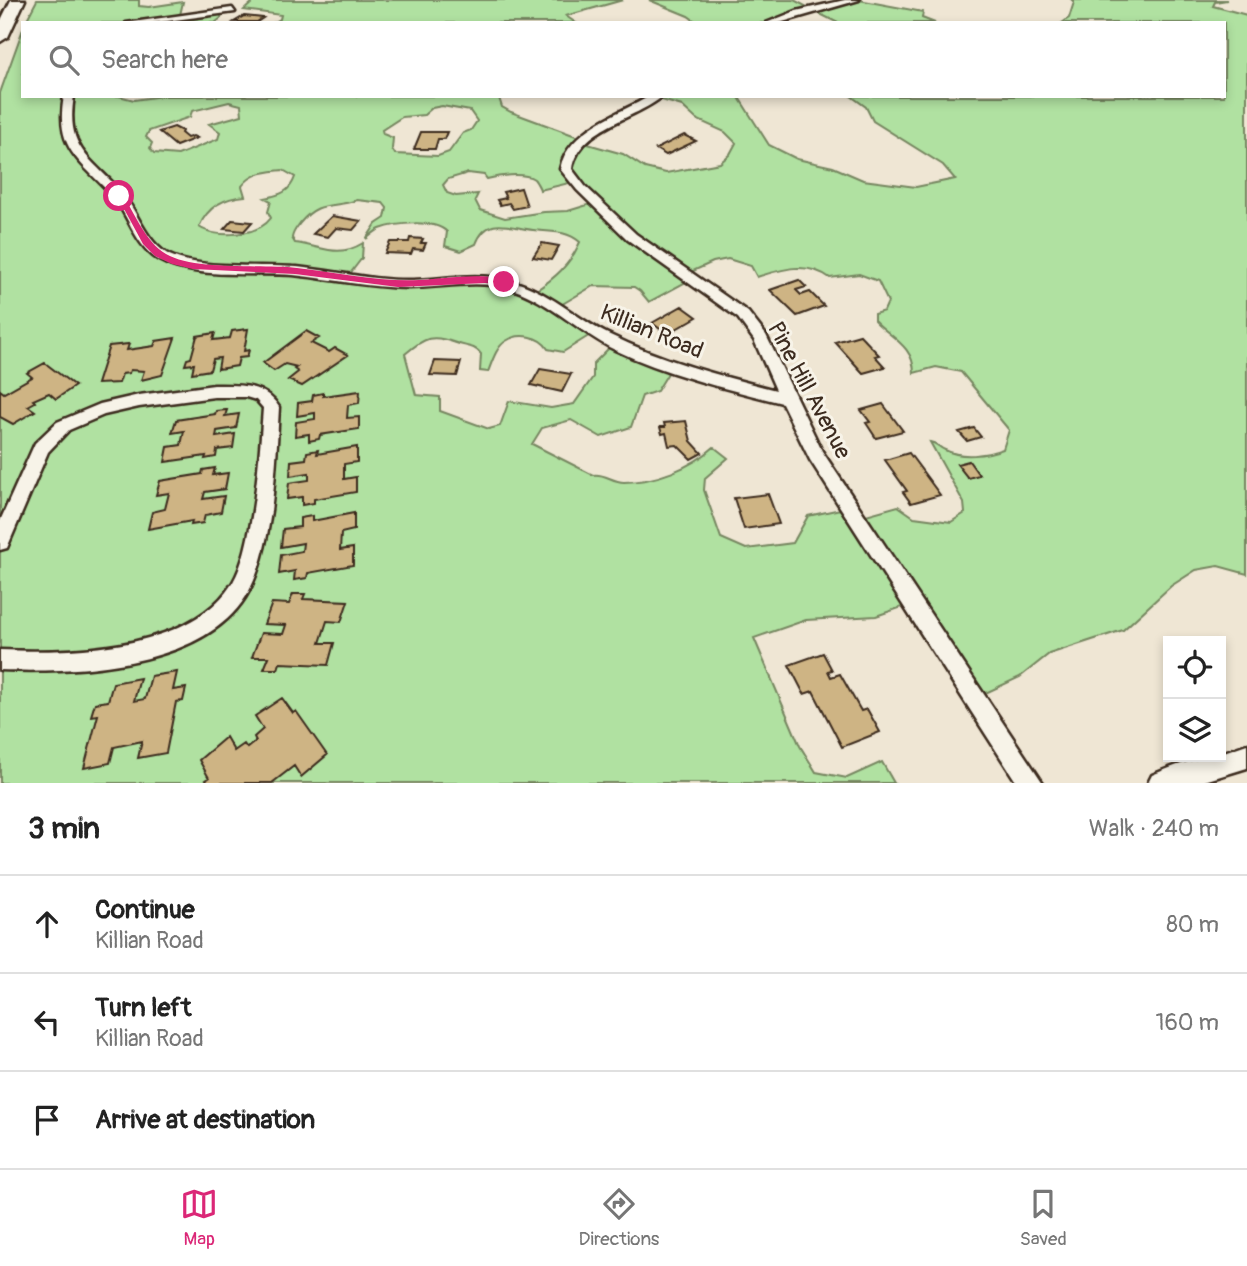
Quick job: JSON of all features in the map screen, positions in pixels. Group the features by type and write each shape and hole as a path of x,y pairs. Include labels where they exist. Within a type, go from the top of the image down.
{"highway":[{"path":"0,37 18,0"}],"street":[{"path":"776,21 855,0"},
{"path":"146,21 232,10"},
{"name":"Killian Road","path":"69,98 65,119 76,154 86,167 119,196 146,242 172,261 193,266 295,271 398,284 485,280 504,282 523,287 602,338 720,381 788,400"},
{"name":"Pine Hill Avenue","path":"654,98 585,136 567,156 566,169 581,188 632,237 743,315 761,338 816,455 1031,783"},
{"path":"0,542 41,448 63,426 100,410 139,401 214,391 247,391 262,396 271,407 269,445 253,546 240,587 221,612 187,634 145,647 92,658 37,663 0,660"},
{"path":"1160,783 1247,756"}],"green space":[{"path":"37,0 139,0 139,6 149,7 183,2 180,15 222,12 217,21 26,21"},
{"path":"623,0 566,16 573,21 276,21 281,15 244,10 253,2"},
{"path":"649,0 794,0 813,10 779,21 695,21"},
{"path":"859,0 923,12 922,18 930,21 834,21 814,11"},
{"path":"1072,0 1227,0 1215,2 1213,6 1247,15 1247,574 1218,566 1196,570 1171,586 1123,630 1049,654 1020,677 977,697 908,605 876,616 806,620 754,638 800,746 816,772 847,778 882,762 894,783 0,783 0,93 21,35 21,98 499,98 502,107 511,112 584,139 584,143 623,154 645,168 666,173 720,163 730,154 736,143 725,132 696,119 682,106 658,99 739,98 769,145 797,159 833,167 863,180 916,187 955,179 943,165 873,121 866,107 854,98 1226,98 1226,21 1065,21 1069,18 1074,2","holes":["229,102 241,105 242,115 209,124 220,132 218,139 178,155 154,153 150,148 152,143 146,137 149,131 190,117 192,111","442,106 470,111 477,121 471,130 463,133 449,152 438,156 395,154 392,149 393,138 383,134 382,130 402,117 424,115 432,108","283,170 295,177 284,192 265,198 271,201 268,212 271,218 265,224 237,234 216,233 199,227 212,208 230,199 245,196 242,186 251,178","468,173 484,175 487,179 517,175 534,179 540,190 573,182 594,203 568,211 505,218 480,210 475,200 478,194 456,196 447,193 443,185 448,179","357,200 383,203 387,208 385,218 376,224 366,239 380,229 415,223 441,228 447,232 445,246 461,251 476,244 486,229 500,225 563,233 580,242 572,258 561,270 535,291 487,275 394,283 349,275 362,258 363,243 354,248 337,251 295,243 293,234 307,215 320,208","728,259 751,266 757,277 785,269 803,268 830,278 859,274 878,281 888,302 884,311 874,314 874,320 906,349 914,373 936,367 961,372 1009,430 1003,449 982,454 952,453 930,442 964,503 965,513 951,522 914,517 898,506 859,517 845,508 808,516 793,543 746,549 721,538 704,490 705,478 728,458 714,447 695,461 672,472 624,482 593,475 532,444 542,428 571,420 601,437 631,427 642,396 657,391 673,365 615,342 593,364 593,377 574,404 551,408 509,401 500,426 489,429 440,411 440,397 416,395 405,354 424,341 435,338 473,348 481,354 480,371 488,372 500,347 511,338 535,338 548,349 563,352 595,332 559,306 593,286 634,287 649,302 688,281 684,275 713,262"]}],"building":[{"path":"244,16 263,18 258,21 236,21"},
{"path":"174,127 182,131 187,138 197,138 176,146 159,132"},
{"path":"421,132 447,132 444,139 438,139 435,149 414,149"},
{"path":"684,135 696,141 666,155 656,149"},
{"path":"521,188 527,206 513,209 509,203 500,205 497,200 506,198 503,192"},
{"path":"332,216 361,221 353,230 336,228 328,237 313,234"},
{"path":"232,220 252,222 244,231 224,229"},
{"path":"410,238 423,239 421,243 426,243 423,250 413,249 411,254 385,253 390,242 409,242"},
{"path":"542,243 559,246 551,260 533,257"},
{"path":"799,280 806,287 796,290 801,295 810,292 824,306 797,316 770,290"},
{"path":"682,306 697,317 667,334 652,323"},
{"path":"248,329 244,351 249,350 247,357 239,358 237,366 218,369 220,358 213,359 210,370 192,373 194,364 185,365 187,359 191,358 197,336 215,333 213,340 230,338 232,331"},
{"path":"306,331 319,338 311,343 329,352 335,348 348,355 302,386 288,380 298,372 294,369 297,367 285,364 274,371 263,363"},
{"path":"860,335 879,355 875,356 885,367 863,373 835,342"},
{"path":"175,338 162,375 141,380 144,371 130,370 129,373 122,374 119,383 97,384 109,346 129,344 127,350 154,346 156,341"},
{"path":"435,361 461,362 457,376 430,375"},
{"path":"45,363 75,386 56,399 49,393 33,400 35,402 28,406 35,411 13,424 0,417 0,390 4,393 32,377 27,373"},
{"path":"540,369 571,374 562,392 531,385"},
{"path":"360,391 359,403 348,405 347,418 359,417 359,429 320,435 319,439 309,441 309,434 295,436 296,422 315,419 315,413 297,416 298,403 312,401 313,395 323,393 323,396"},
{"path":"883,404 903,431 876,438 866,423 870,422 861,410"},
{"path":"227,410 225,416 239,414 236,428 217,431 216,437 235,434 233,448 217,450 216,457 165,462 168,447 181,445 184,431 172,433 176,420"},
{"path":"686,421 691,441 702,453 691,459 677,445 669,446 666,433 662,434 660,427 665,427 664,423"},
{"path":"974,428 981,437 967,441 959,432"},
{"path":"357,447 357,462 344,464 344,479 356,477 356,492 314,499 314,503 302,505 302,497 287,499 289,483 309,480 309,473 290,476 291,461 306,459 307,452 318,450 317,454"},
{"path":"909,453 940,495 911,503 903,492 907,491 885,460"},
{"path":"969,461 979,475 968,478 957,464"},
{"path":"215,468 213,475 228,473 225,489 205,492 203,499 224,496 221,512 205,515 203,523 191,525 192,521 148,529 152,512 165,509 169,493 156,495 160,481 202,474 203,470"},
{"path":"768,494 779,524 744,529 734,498"},
{"path":"354,513 354,530 341,533 340,550 353,548 353,565 308,573 307,578 294,580 295,571 279,574 281,555 302,551 303,543 281,547 283,529 300,527 300,518 312,516 312,521"},
{"path":"293,594 305,594 303,599 348,601 341,622 327,621 320,643 334,643 328,665 280,663 278,669 264,669 269,657 252,657 261,633 283,634 286,625 264,624 272,603 289,604"},
{"path":"823,653 832,670 828,671 831,677 840,674 861,711 867,709 880,732 842,747 813,691 804,694 789,665"},
{"path":"177,672 173,690 186,688 183,701 176,702 166,753 138,758 142,741 114,747 110,763 84,768 98,715 91,716 95,703 108,701 113,683 140,678 134,701 145,699 151,676"},
{"path":"282,698 293,713 296,711 327,755 301,777 294,766 272,783 208,783 206,780 209,778 199,760 226,737 234,751 244,744 247,748 256,741 254,737 263,729 255,716"}],"route":[{"path":"119,196 146,242 172,261 193,266 295,271 398,284 485,280 504,282"}]}
